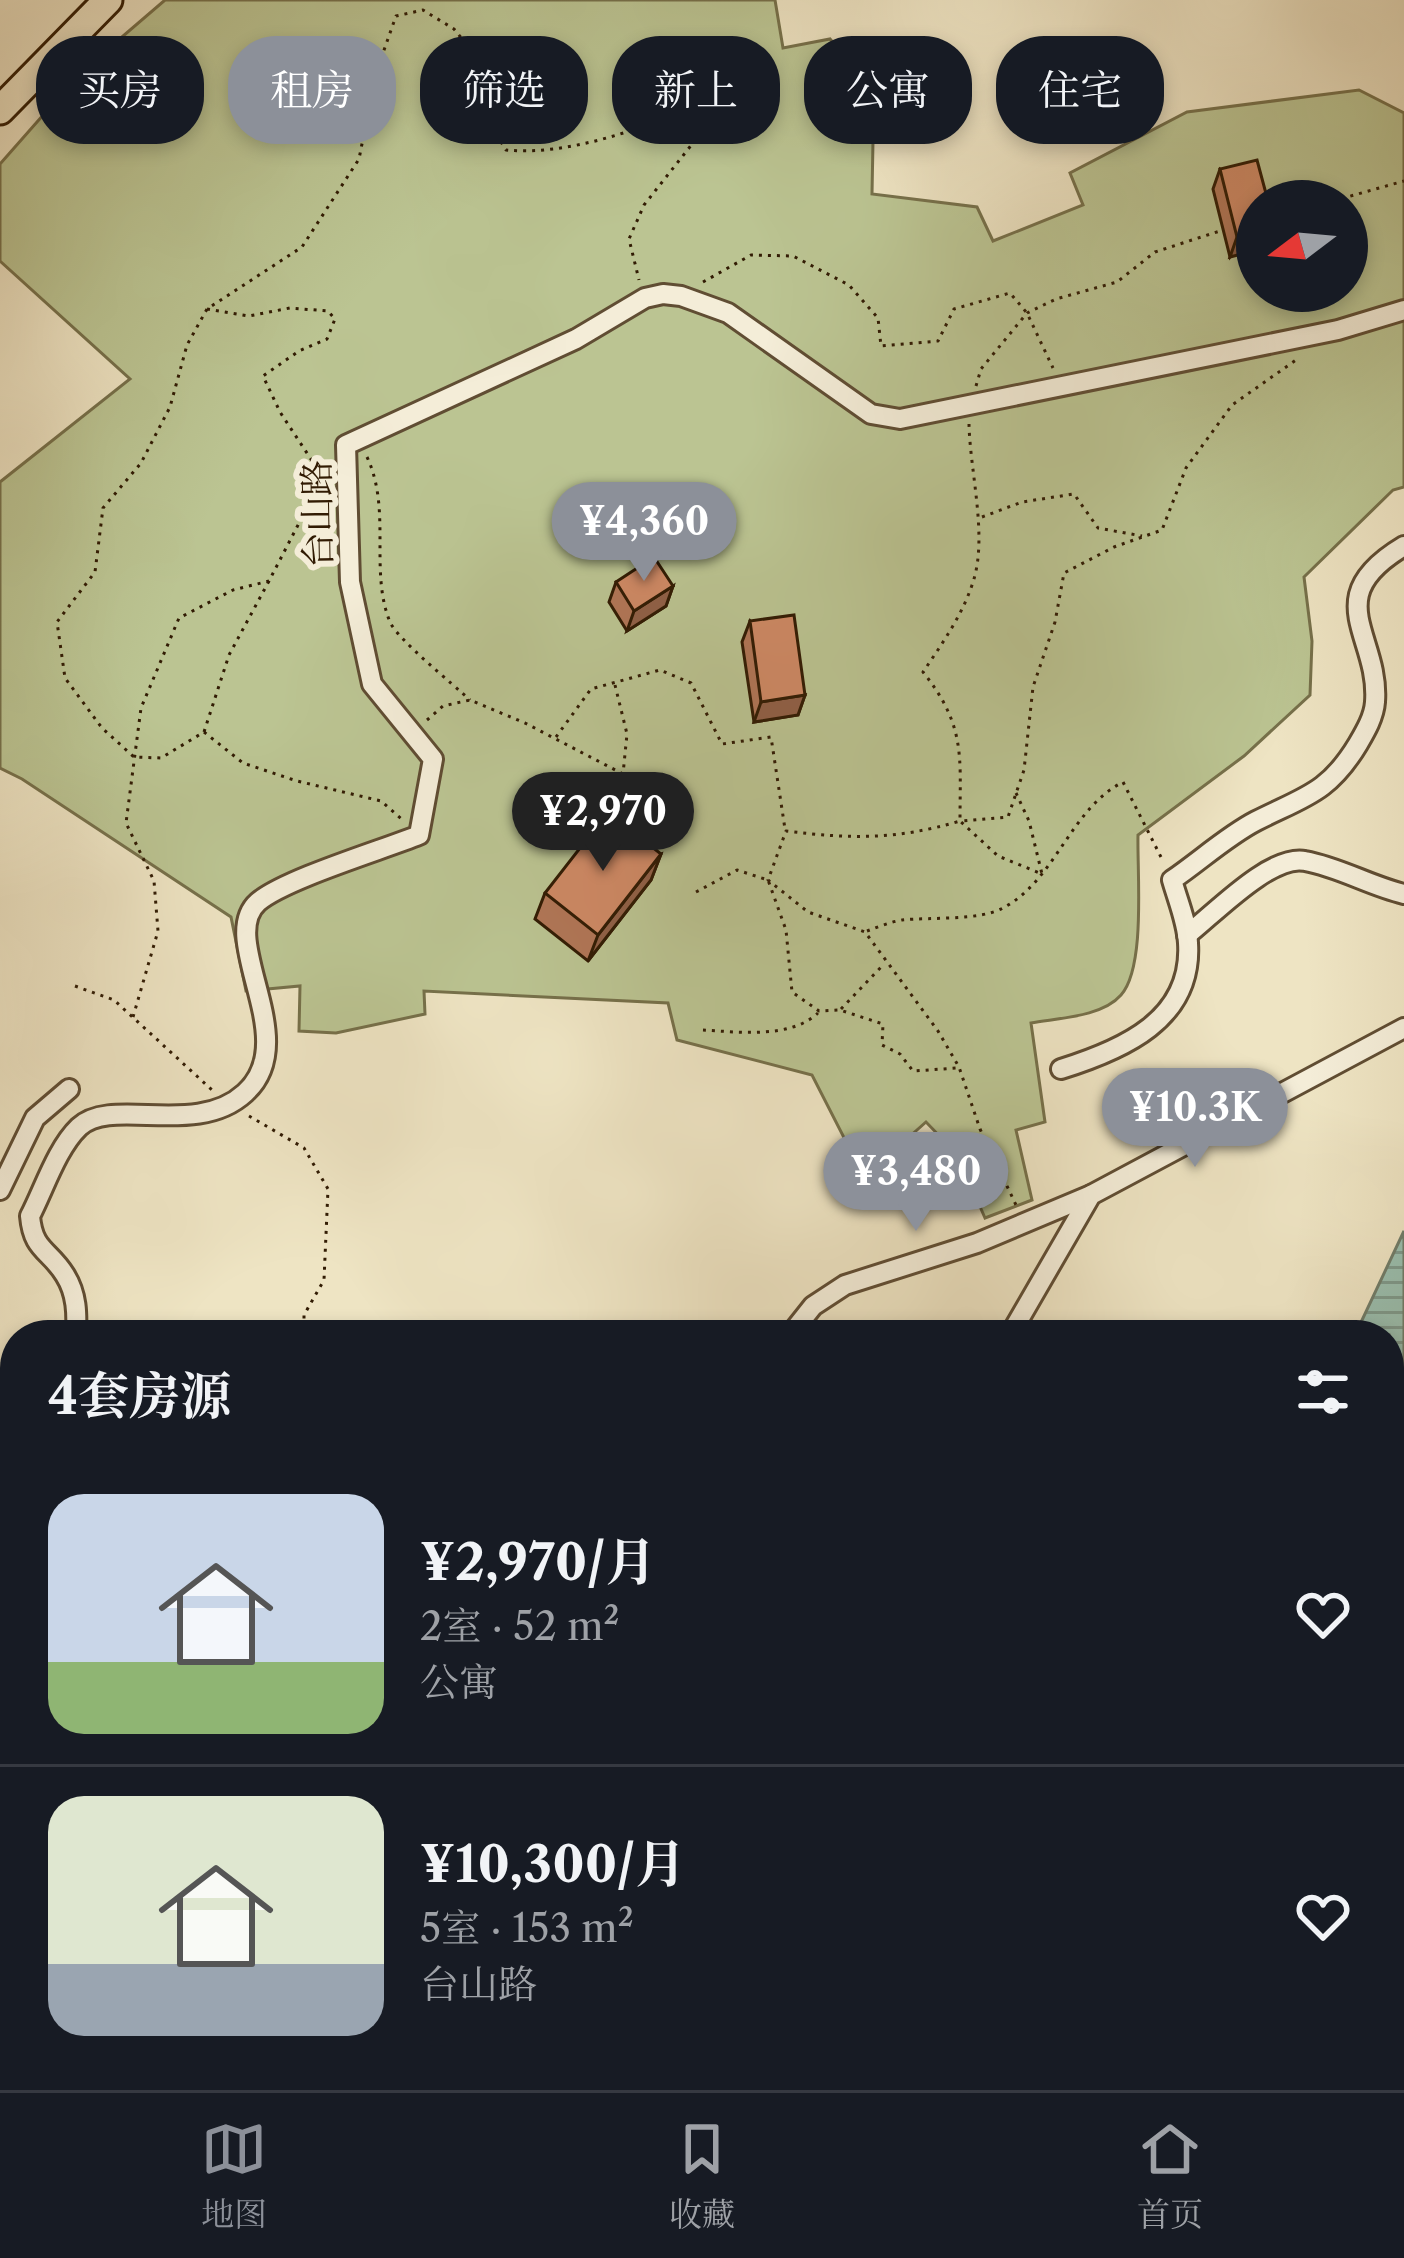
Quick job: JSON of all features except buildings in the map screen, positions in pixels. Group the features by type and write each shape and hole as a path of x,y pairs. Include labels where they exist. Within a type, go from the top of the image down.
{"highway":[{"path":"0,110 108,0"}],"street":[{"name":"台山路","path":"419,835 433,759 372,684 350,582 352,442 576,339 645,298 663,294 728,313 871,414 901,418 1337,330 1404,310"},
{"path":"1061,1069 1105,1056 1166,1016 1183,983 1187,935 1172,880 1255,822 1315,794 1356,748 1376,702 1357,616 1358,595 1383,563 1404,546"},
{"path":"75,1320 74,1295 57,1264 37,1246 30,1216 68,1141 92,1118 184,1118 229,1105 257,1079 266,1057 259,987 245,932 247,917 257,903 286,887 419,835"},
{"path":"1187,935 1267,871 1289,860 1317,864 1404,894"},
{"path":"802,1320 813,1306 845,1285 1025,1223 1091,1195 1404,1028"},
{"path":"0,1190 35,1118 69,1090"},
{"path":"1019,1320 1091,1195"}],"path":[{"path":"645,298 629,239 644,205 704,129 694,106 606,137 530,152 506,150 488,121 472,51 454,29 423,10 397,16 376,73 359,159 302,247 207,309 187,345 170,407 151,444 104,508 95,572 57,622 65,678 102,728 134,757 161,758 204,732 229,655 333,458 352,442 374,472 381,506 381,570 391,625 470,700 556,737 623,774 658,817"},
{"path":"1368,192 1404,182"},
{"path":"1042,874 998,856 960,821 960,741 947,702 923,672 975,580 978,519 970,464 969,406 981,369 1027,314 1056,299 1117,282 1155,252 1236,227"},
{"path":"681,296 751,255 793,256 849,285 878,318 881,346 938,341 954,309 1010,293 1027,314 1062,387"},
{"path":"207,309 249,316 309,309 328,311 334,319 327,339 299,351 263,376 280,412 323,477"},
{"path":"785,831 894,836 960,821 1007,817 1024,770 1033,687 1064,573 1162,530 1186,468 1232,405 1302,355"},
{"path":"978,519 1022,502 1074,494 1098,528 1144,536"},
{"path":"133,1017 158,931 154,881 126,823 141,708 179,618 232,590 269,581"},
{"path":"556,737 591,688 660,670 692,683 722,744 770,737 785,831 768,880 787,930 792,992 819,1011 840,1010 883,1024 882,1045 900,1054 913,1071 958,1067"},
{"path":"614,683 627,734 623,774"},
{"path":"412,733 442,706 470,700"},
{"path":"204,732 243,763 381,801 419,835"},
{"path":"865,932 896,921 1002,909 1042,874 1107,790 1123,782 1172,880"},
{"path":"1016,793 1029,821 1042,874"},
{"path":"696,892 737,870 768,880 808,912 865,932 938,1031 958,1067 980,1129 1025,1223"},
{"path":"840,1010 887,961"},
{"path":"75,986 114,1000 229,1105 304,1148 328,1189 324,1280 304,1320"},
{"path":"703,1030 754,1033 806,1024 819,1011"}],"shaded area":[{"path":"165,0 775,0 783,48 804,44 804,144 873,144 872,194 977,207 993,241 1083,205 1070,173 1126,144 1164,144 1164,124 1187,112 1359,90 1404,113 1404,487 1393,490 1304,577 1312,641 1310,695 1244,756 1138,835 1137,942 1129,982 1121,995 1091,1012 1031,1023 1045,1122 1016,1130 1032,1200 985,1218 953,1155 926,1122 881,1162 860,1169 812,1075 677,1040 668,1003 424,991 425,1014 336,1033 299,1031 300,986 246,991 231,917 0,768 0,482 130,379 0,261 0,164 36,123 36,144 204,144 204,36 123,36"},
{"path":"1404,1231 1404,1320 1362,1320"}]}
